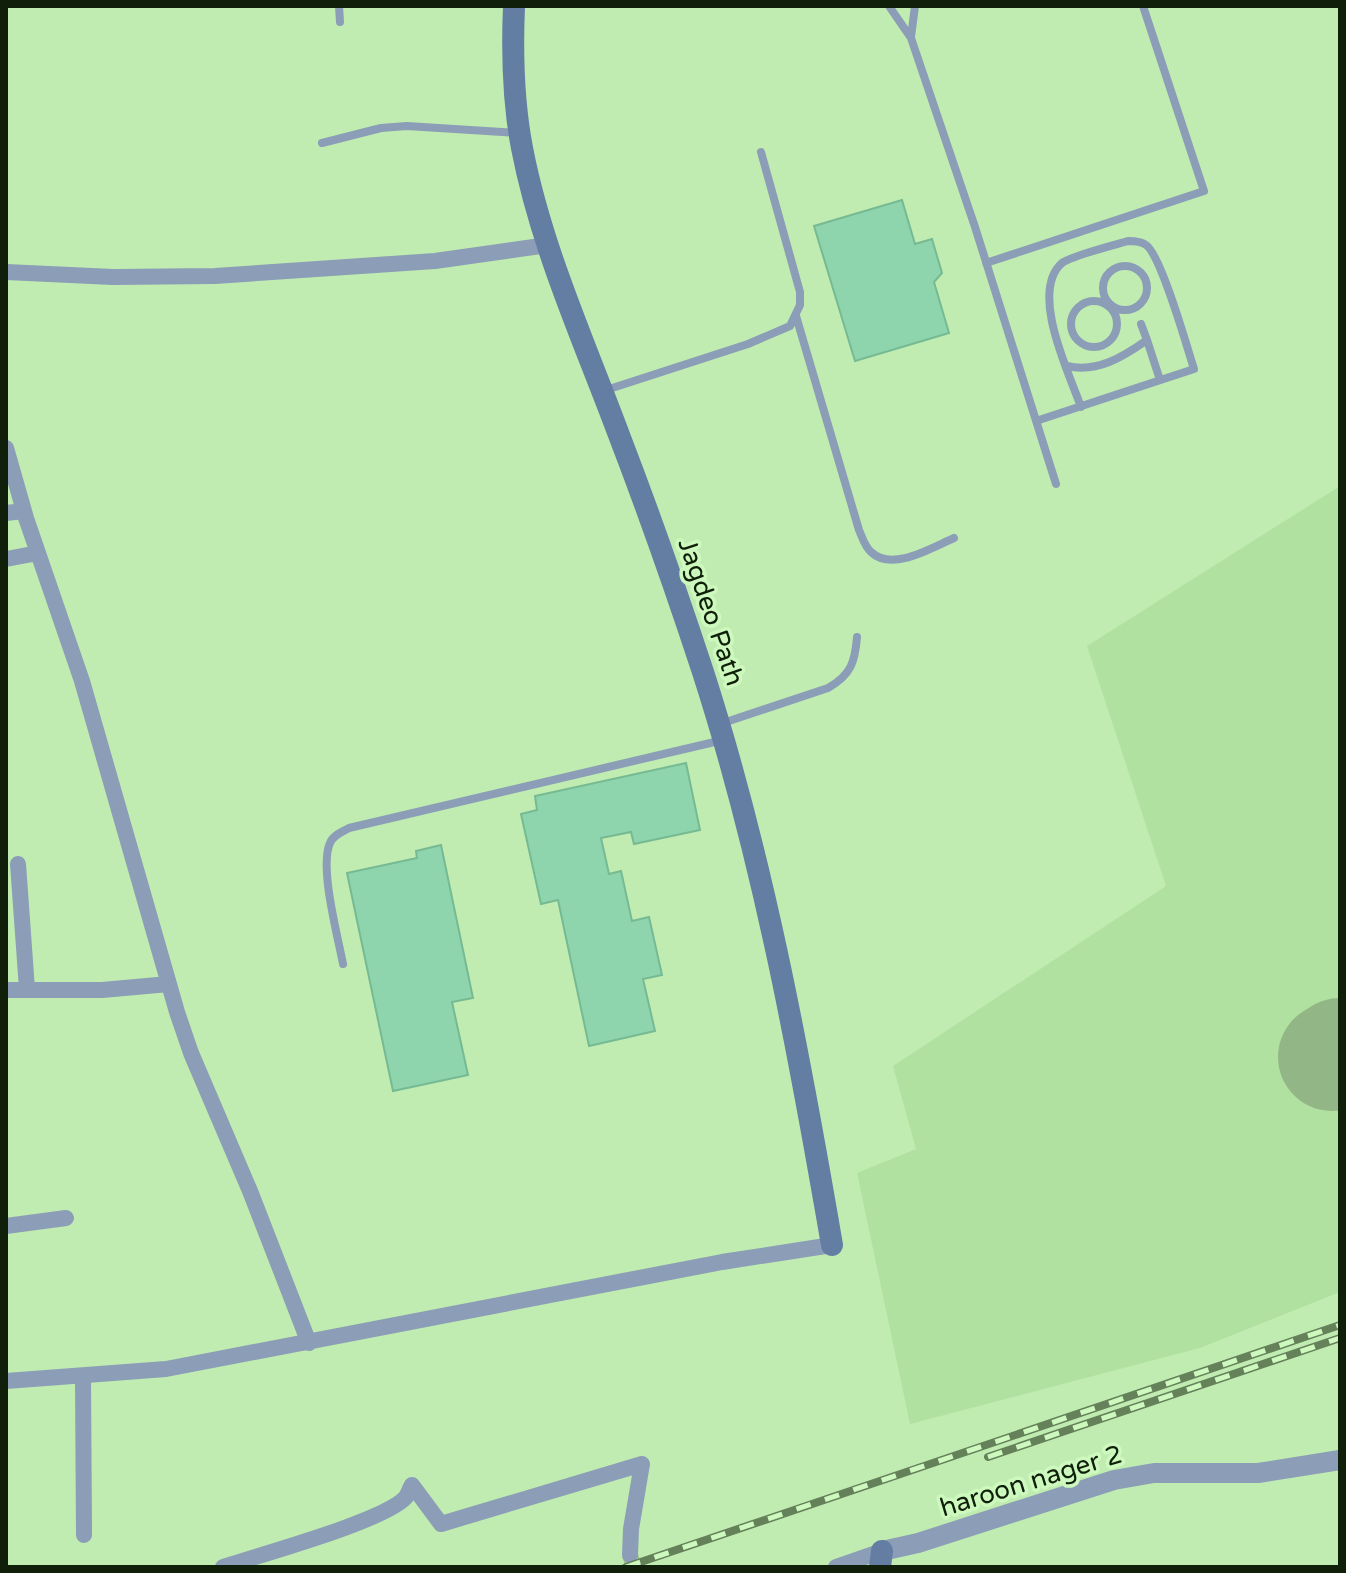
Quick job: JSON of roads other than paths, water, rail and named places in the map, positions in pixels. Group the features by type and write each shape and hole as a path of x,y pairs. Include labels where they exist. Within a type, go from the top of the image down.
{"main road":[{"name":"Jagdeo Path","path":"514,6 513,55 520,133 548,245 680,602 722,732 773,937 832,1245"}],"street":[{"path":"6,272 125,277 215,276 435,261 548,245"},
{"path":"6,448 24,511 82,681 191,1053 250,1191 309,1343"},
{"path":"6,513 24,511"},
{"path":"6,559 38,553"},
{"path":"18,864 27,989"},
{"path":"6,990 102,990 169,984"},
{"path":"6,1226 66,1218"},
{"path":"6,1381 166,1369 707,1265 832,1245"},
{"path":"83,1377 84,1535"},
{"name":"haroon nager 2","path":"881,1559 918,1543 1114,1480 1154,1473 1258,1473 1340,1460"},
{"path":"223,1567 378,1514 406,1496 412,1485 441,1524 642,1464 631,1529 630,1555"},
{"path":"836,1567 881,1559"}],"lane":[{"path":"339,6 340,22"},
{"path":"889,6 911,38 1056,484"},
{"path":"911,38 915,6"},
{"path":"986,263 1204,191 1143,6"},
{"path":"322,143 367,131 407,126 520,133"},
{"path":"602,391 748,344 790,326 796,316 800,292 797,274 761,152"},
{"path":"1036,421 1081,407 1194,369 1158,261 1147,245 1128,241 1063,262 1051,280 1049,294 1055,332 1081,407"},
{"path":"1110,305 1093,301 1074,312 1071,327 1084,345 1100,347 1107,344 1116,332 1118,324 1110,305 1104,289 1107,275 1120,266 1134,267 1140,271 1147,284 1141,303 1128,309 1110,305"},
{"path":"796,316 859,530 868,550 880,559 894,560 954,538"},
{"path":"1141,324 1160,380"},
{"path":"1055,332 1071,327"},
{"path":"1067,366 1092,368 1147,340"},
{"path":"343,964 327,867 330,842 336,835 364,824 722,732 843,680 855,659 857,637"}],"tunnel":[{"path":"630,1555 634,1567"}],"railway":[{"path":"626,1567 1340,1325"},
{"path":"988,1457 1340,1338"}]}
